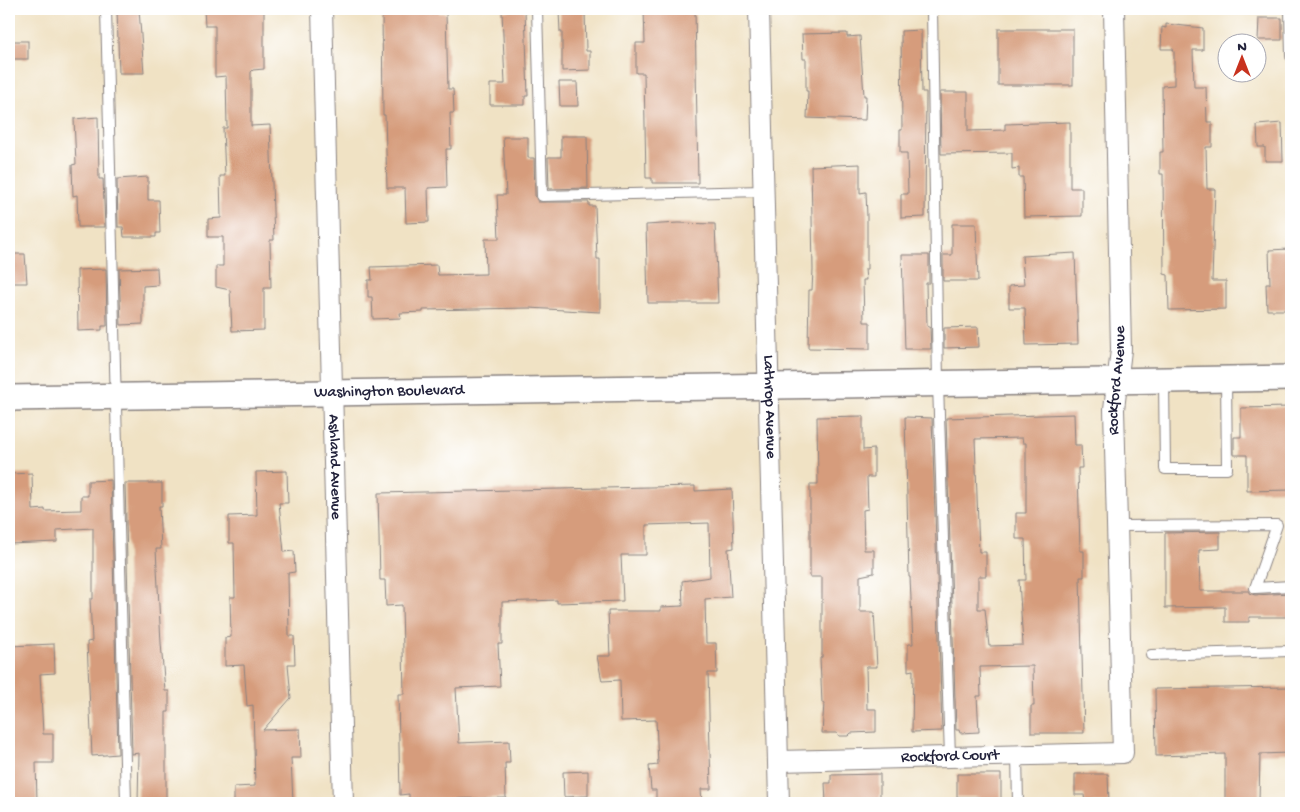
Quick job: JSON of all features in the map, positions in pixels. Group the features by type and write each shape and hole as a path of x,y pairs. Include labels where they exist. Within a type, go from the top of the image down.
{"street":[{"name":"Ashland Avenue","path":"322,9 334,394 343,803"},
{"name":"Lathrop Avenue","path":"759,9 779,803"},
{"name":"Rockford Avenue","path":"1114,9 1121,350 1114,409 1123,753"},
{"name":"Washington Boulevard","path":"9,398 1291,378"},
{"name":"Rockford Court","path":"778,761 1123,753"}],"lane":[{"path":"106,9 126,803"},
{"path":"537,9 542,196 764,191"},
{"path":"932,9 938,384 950,757"},
{"path":"1290,9 1291,56"},
{"path":"1164,381 1165,470 1227,469 1226,379"},
{"path":"1117,526 1277,525 1255,588 1291,586"},
{"path":"1151,655 1291,651"},
{"path":"1017,756 1018,803"}],"building":[{"path":"204,9 264,9 264,69 251,72 251,126 270,125 274,240 270,240 271,288 264,288 264,330 232,331 230,290 216,287 216,266 223,266 223,237 208,237 208,219 221,218 220,176 225,176 223,128 227,128 226,76 215,77 215,26 205,26"},
{"path":"695,9 698,183 652,183 652,178 646,178 644,73 636,73 636,43 645,43 644,10"},
{"path":"117,10 139,10 144,73 119,73"},
{"path":"525,10 528,96 525,96 525,105 490,105 490,84 505,84 502,11"},
{"path":"585,10 586,51 590,51 590,70 562,71 562,32 560,32 559,11"},
{"path":"439,11 439,13 446,13 448,89 453,89 454,113 450,113 451,149 446,149 447,187 428,188 429,222 406,223 405,188 387,188 385,115 383,115 382,12"},
{"path":"1259,18 1282,18 1282,40 1268,40 1268,32 1258,32"},
{"path":"1166,24 1203,28 1203,50 1193,50 1194,87 1206,87 1207,122 1212,122 1212,147 1206,147 1207,189 1215,189 1212,281 1226,281 1226,309 1169,310 1168,275 1164,274 1163,174 1160,174 1160,152 1163,152 1162,86 1174,85 1174,52 1173,49 1161,49 1162,27 1166,28"},
{"path":"998,29 1073,29 1073,85 998,85"},
{"path":"921,30 922,92 926,92 925,217 901,218 901,194 908,194 907,153 900,153 900,130 902,130 901,31"},
{"path":"847,33 847,37 860,36 864,96 866,96 865,120 807,118 808,91 806,91 806,59 803,59 802,34"},
{"path":"9,41 28,41 28,59 9,59"},
{"path":"559,82 577,82 578,106 560,106"},
{"path":"940,92 968,92 968,131 1005,130 1005,124 1070,122 1070,188 1082,188 1082,216 1024,217 1023,177 1019,177 1019,168 1012,169 1012,153 941,154"},
{"path":"98,117 99,179 103,179 105,227 78,227 77,195 73,196 72,165 76,164 74,119"},
{"path":"1282,123 1283,161 1265,161 1265,147 1258,147 1257,125"},
{"path":"561,136 587,136 588,188 549,189 548,157 561,157"},
{"path":"503,137 528,137 528,158 534,158 535,196 538,202 589,202 589,206 595,206 597,259 600,259 600,312 529,308 423,310 423,312 400,313 401,318 373,319 372,297 368,297 368,280 372,280 371,267 437,265 438,275 486,274 485,239 499,239 497,195 506,195"},
{"path":"860,164 860,193 866,192 867,217 867,269 865,269 866,280 863,280 864,322 870,322 870,349 808,348 809,290 812,290 813,270 811,166"},
{"path":"148,177 148,200 159,200 160,233 156,233 156,237 124,237 123,227 118,227 117,179"},
{"path":"678,223 715,224 718,303 648,303 646,225"},
{"path":"952,224 976,224 978,281 943,281 943,255 952,255"},
{"path":"1289,249 1288,310 1267,310 1266,284 1270,284 1269,250"},
{"path":"1075,253 1078,344 1026,345 1025,308 1009,308 1009,286 1024,285 1022,256"},
{"path":"9,254 25,254 27,283 9,283"},
{"path":"902,255 929,255 929,283 926,283 927,326 930,328 931,349 905,349"},
{"path":"157,268 158,285 143,286 143,324 121,325 119,269"},
{"path":"106,269 107,326 102,326 102,330 78,331 77,270"},
{"path":"978,327 979,347 944,348 944,328"},
{"path":"1291,407 1291,490 1247,491 1247,455 1234,455 1234,437 1241,437 1241,408"},
{"path":"1074,414 1075,445 1081,445 1082,468 1078,468 1080,551 1084,551 1084,577 1080,577 1084,733 1031,733 1031,706 1034,706 1033,666 980,667 981,696 977,696 979,732 960,733 959,730 956,730 946,418","holes":["1022,438 1023,443 1026,443 1026,513 1016,513 1016,539 1025,539 1026,580 1019,580 1023,645 989,646 985,609 978,609 978,576 986,576 986,552 979,552 975,439"]},
{"path":"863,416 863,450 874,449 874,477 867,477 868,509 863,510 864,550 874,550 874,573 860,576 860,612 874,612 877,667 866,667 867,709 876,709 876,732 851,733 848,736 839,736 837,733 822,733 824,703 822,703 820,658 822,657 822,577 810,577 810,484 818,484 817,417"},
{"path":"905,417 932,418 942,731 912,732 913,670 908,671 908,644 913,644 909,577"},
{"path":"287,471 288,503 279,503 284,552 294,551 295,572 288,573 289,636 294,636 295,664 288,664 291,698 263,730 300,729 301,758 291,758 293,803 234,803 234,787 255,786 253,705 247,706 244,665 225,666 225,638 231,637 230,597 235,597 234,543 229,543 229,516 257,515 256,472"},
{"path":"32,473 33,510 81,510 81,496 88,496 88,481 111,480 118,754 92,756 87,642 92,641 90,599 93,599 93,528 57,530 57,542 9,544 9,474"},
{"path":"125,483 162,483 162,506 159,506 161,549 156,549 165,691 169,691 169,712 166,712 166,803 138,803 139,753 132,754"},
{"path":"695,486 695,491 732,489 734,548 728,549 731,597 705,599 706,643 716,643 717,673 708,673 711,789 701,789 702,803 656,803 656,790 651,790 649,766 658,765 656,720 621,721 620,680 602,681 597,656 610,656 608,611 661,611 661,607 683,606 682,581 710,577 709,523 646,525 646,555 621,555 623,601 557,603 557,600 502,602 502,644 498,644 500,686 456,688 459,743 509,741 510,763 505,763 506,798 409,799 409,794 400,795 398,694 404,694 402,605 386,606 385,580 380,580 378,493"},
{"path":"1220,532 1220,549 1199,550 1200,591 1249,591 1249,593 1255,595 1291,593 1291,617 1249,617 1249,622 1225,622 1225,607 1165,608 1165,533"},
{"path":"54,644 55,673 40,674 43,734 53,734 53,763 36,763 37,801 9,802 9,646"},
{"path":"1291,687 1289,753 1260,754 1259,803 1225,803 1225,754 1156,756 1155,689"},
{"path":"588,771 588,796 564,797 563,772"},
{"path":"880,774 880,803 826,803 825,783 831,783 831,775"},
{"path":"957,774 1001,774 1001,803 979,803 979,797 957,797"},
{"path":"1075,774 1108,774 1109,803 1085,803 1084,795 1075,795"}]}
